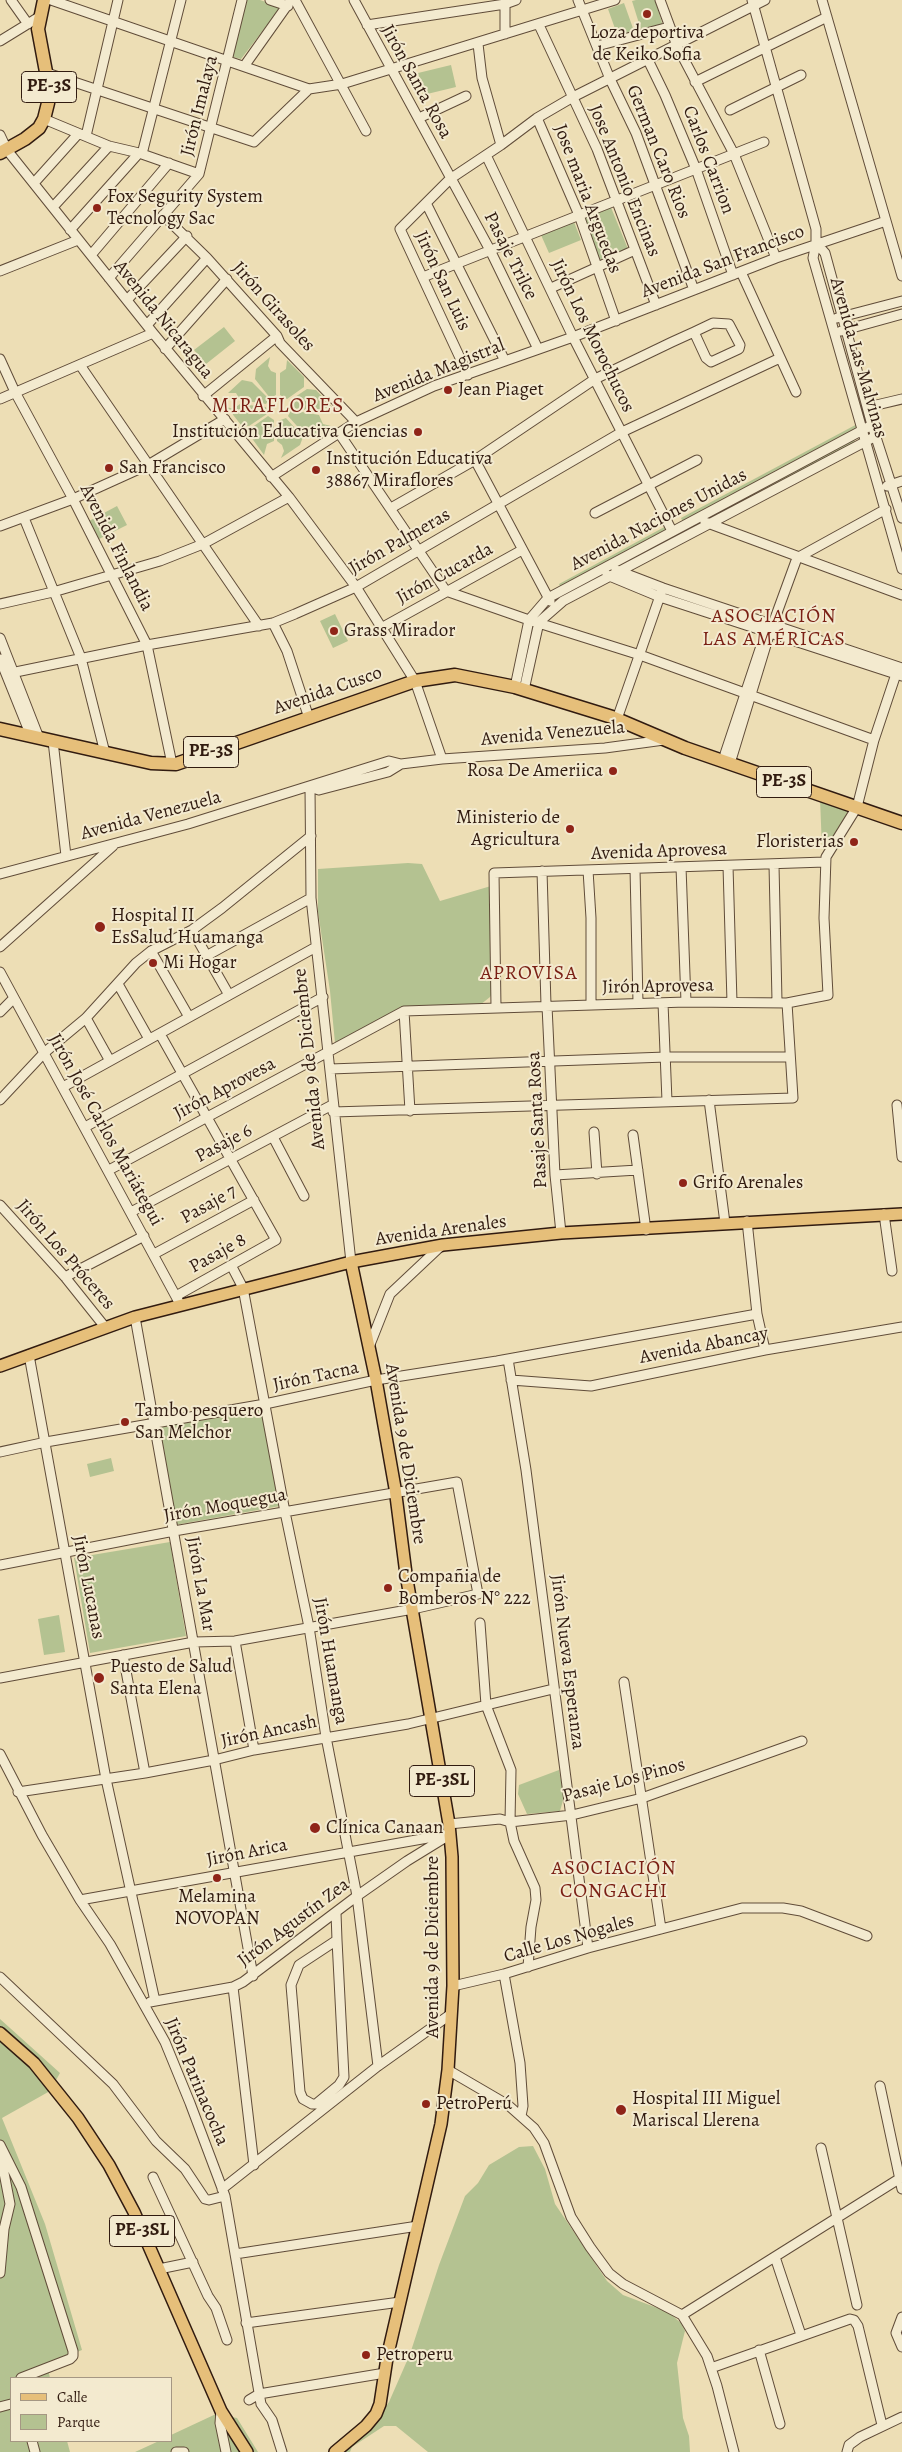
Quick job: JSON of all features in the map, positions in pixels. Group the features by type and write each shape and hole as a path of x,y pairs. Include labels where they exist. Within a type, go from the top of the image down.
{"highway":[{"name":"PE-3S","path":"4,151 38,128 44,119 48,102 47,73 38,29 34,21 44,0"},
{"name":"Avenida Cusco","path":"0,729 151,763 172,764 416,681 455,675 519,689 617,719 684,748 858,804 902,814"},
{"name":"Avenida Cusco","path":"667,740 681,740 728,755 858,804 902,823"}],"main road":[{"name":"Avenida Arenales","path":"0,1366 178,1300 243,1288 351,1262 443,1245 561,1233 646,1230 748,1221 902,1214"},
{"name":"Avenida 9 de Diciembre","path":"351,1262 376,1380 396,1493 413,1609 450,1829 453,1986 448,2070 441,2124 400,2302"},
{"name":"PE-3SL","path":"0,2033 34,2063 90,2136 134,2212 221,2411 247,2452"},
{"name":"PE-3SL","path":"336,2452 366,2426 376,2414 380,2404 400,2302"}],"street":[{"path":"0,41 34,21 12,0"},
{"path":"51,0 228,59 309,89 342,84 391,70 615,0"},
{"path":"34,183 82,135 118,0"},
{"path":"70,230 141,154 181,0"},
{"name":"Jirón Imalaya","path":"109,278 199,174 242,0"},
{"path":"270,0 291,2"},
{"name":"Jirón Santa Rosa","path":"354,0 419,118 450,179"},
{"path":"367,25 505,4 516,0"},
{"name":"German Caro Rios","path":"578,0 610,79 636,133 694,290"},
{"path":"660,0 677,46 734,154 776,258"},
{"path":"505,361 426,203 450,179 537,118 573,97 677,46 752,3 765,0"},
{"path":"822,0 902,276"},
{"path":"245,65 291,2"},
{"path":"291,2 342,84 366,131"},
{"name":"Avenida Las Malvinas","path":"752,3 813,216 816,243 813,258 902,568"},
{"path":"505,4 505,34"},
{"path":"696,82 827,17"},
{"name":"Jose Antonio Encinas","path":"539,25 597,149 615,201 656,305"},
{"path":"597,46 669,27"},
{"path":"478,44 482,78 501,145"},
{"name":"Carlos Carrion","path":"648,60 696,169 737,273 796,392"},
{"path":"47,73 254,142 309,89"},
{"path":"730,110 801,75"},
{"path":"419,118 466,96"},
{"name":"Jose maria Arguedas","path":"537,118 579,215 616,321"},
{"path":"44,119 109,146 141,154 199,174"},
{"name":"Avenida Nicaragua","path":"0,135 4,151 34,183 203,396 225,419 289,497 356,587 416,681"},
{"path":"423,277 764,142"},
{"path":"53,207 109,146"},
{"name":"Jirón Los Morochucos","path":"486,155 573,337 672,531"},
{"path":"91,255 169,164"},
{"name":"Pasaje Trilce","path":"450,179 490,250 538,349"},
{"name":"Jirón San Luis","path":"426,203 400,229 468,374"},
{"name":"Jirón Girasoles","path":"163,215 187,236 277,336 280,343 356,422"},
{"name":"Avenida San Francisco","path":"573,337 816,243 886,220"},
{"path":"127,300 187,236"},
{"path":"0,271 78,240"},
{"name":"Avenida Las Malvinas","path":"816,243 824,253 872,424 902,518"},
{"path":"551,288 634,250"},
{"path":"147,325 207,258"},
{"path":"166,348 227,280"},
{"path":"830,320 902,301"},
{"path":"834,333 902,314"},
{"path":"391,508 475,460 595,379 694,332 713,323 729,324 740,345 739,349 711,362 706,358 694,332"},
{"path":"0,399 153,333"},
{"path":"203,396 277,336"},
{"name":"Avenida Magistral","path":"271,477 356,422 434,386 573,337"},
{"name":"Jirón Palmeras","path":"10,673 148,645 273,623 356,587 622,432 780,358"},
{"name":"Avenida Finlandia","path":"0,359 15,392 73,499 148,645 172,764"},
{"path":"80,365 258,626"},
{"path":"868,407 902,398"},
{"path":"0,526 73,499 148,465 225,419"},
{"name":"Avenida Naciones Unidas","path":"519,689 529,620 548,598 872,424"},
{"path":"339,433 446,591 529,620 640,655 874,740"},
{"name":"Avenida Naciones Unidas","path":"539,622 555,607 609,576 864,440 876,436"},
{"path":"475,460 548,598 555,607"},
{"path":"595,513 697,460"},
{"path":"879,488 902,482"},
{"path":"0,604 113,576 160,561 203,544 289,497"},
{"path":"728,755 797,558 886,509"},
{"path":"700,516 707,524 902,595"},
{"path":"24,518 53,592 82,658 104,753"},
{"name":"Jirón Cucarda","path":"383,627 522,550"},
{"path":"608,566 772,628 900,673 874,740 858,804 826,857 825,862"},
{"path":"598,571 660,597 772,628"},
{"path":"617,719 663,588"},
{"path":"519,689 539,622"},
{"path":"273,623 287,651 309,718"},
{"path":"0,638 10,673 35,737"},
{"path":"0,659 10,673"},
{"path":"416,681 442,759"},
{"name":"Avenida Venezuela","path":"0,874 115,844 310,788 319,782 388,762 401,764 442,759 605,748 667,740"},
{"path":"53,742 66,856"},
{"name":"Avenida 9 de Diciembre","path":"310,788 311,898 351,1262"},
{"path":"0,1100 44,1054 86,1018 136,963 151,951 192,930 241,893 310,836"},
{"path":"0,947 115,844"},
{"name":"Avenida Aprovesa","path":"496,1007 494,873 825,862"},
{"name":"Jirón Aprovesa","path":"109,1170 404,1011 638,1003 776,1001 787,1003 828,995 824,918 825,862"},
{"path":"774,865 776,1001"},
{"path":"728,866 732,1002"},
{"path":"681,867 686,1002"},
{"path":"635,869 638,1003"},
{"path":"588,870 591,1004"},
{"name":"Pasaje Santa Rosa","path":"542,871 547,1005 561,1233"},
{"path":"208,955 311,898"},
{"path":"192,930 208,955 229,995"},
{"path":"63,1086 316,947"},
{"path":"151,951 189,1018"},
{"name":"Jirón José Carlos Mariátegui","path":"0,972 132,1212 178,1300"},
{"path":"118,984 149,1039"},
{"path":"85,1127 323,997"},
{"path":"0,1012 14,998"},
{"path":"663,1003 667,1101"},
{"path":"333,1108 410,1111 793,1098 787,1003"},
{"path":"404,1011 410,1111"},
{"path":"86,1018 110,1061"},
{"path":"160,1034 254,1200"},
{"path":"330,1069 666,1057 790,1057"},
{"path":"710,1100 725,1223"},
{"path":"897,1105 901,1129 902,1157"},
{"name":"Pasaje 6","path":"132,1212 273,1137 333,1108"},
{"path":"594,1132 597,1174"},
{"path":"633,1135 646,1230"},
{"path":"273,1137 304,1196"},
{"path":"556,1175 638,1170"},
{"name":"Pasaje 8","path":"178,1300 231,1265 276,1240 254,1200"},
{"name":"Pasaje 7","path":"154,1254 254,1200"},
{"name":"Jirón Los Próceres","path":"0,1205 65,1277 105,1327"},
{"path":"884,1214 892,1270"},
{"path":"748,1221 757,1314 766,1350"},
{"path":"65,1277 144,1236"},
{"path":"369,1347 390,1294 431,1254 443,1245"},
{"name":"Jirón Huamanga","path":"231,1265 243,1288 285,1512 309,1627 326,1737 357,1896 378,2066"},
{"name":"Jirón Tacna","path":"0,1452 46,1442 265,1404 376,1380 508,1359 757,1314"},
{"name":"Jirón La Mar","path":"135,1316 253,1976"},
{"name":"Avenida Abancay","path":"511,1380 591,1386 766,1350 902,1327"},
{"name":"Jirón Lucanas","path":"29,1355 106,1779 155,2001"},
{"name":"Jirón Nueva Esperanza","path":"508,1359 526,1470 588,1948"},
{"name":"Jirón Moquegua","path":"0,1565 174,1531 457,1482 478,1594 413,1609"},
{"path":"0,1678 194,1642 235,1641 413,1609"},
{"path":"480,1623 486,1705 511,1770 510,1822 514,1841 534,1888 536,1900 531,1927 528,1967"},
{"path":"235,1641 254,1750"},
{"path":"123,1655 145,1773"},
{"path":"624,1682 661,1929"},
{"name":"Jirón Ancash","path":"18,1792 145,1773 214,1760 254,1750 432,1719 553,1689"},
{"name":"Pasaje Los Pinos","path":"450,1829 500,1819 510,1822 572,1815 642,1798 802,1742"},
{"name":"Jirón Parinacocha","path":"0,1754 18,1792 80,1900 110,1944 169,2051 224,2192 246,2323 263,2408 274,2425 282,2452"},
{"name":"Jirón Arica","path":"80,1900 234,1873 450,1829"},
{"name":"Jirón Agustín Zea","path":"144,2003 233,1987 253,1976 357,1896 450,1829"},
{"name":"Calle Los Nogales","path":"453,1986 504,1974 588,1948 742,1908 773,1908 801,1911 867,1936"},
{"path":"336,1912 344,2077 339,2086 316,2104 312,2104 303,2100 300,2092 292,1985 299,1966 337,1940"},
{"path":"504,1974 520,2063 523,2106 521,2116"},
{"path":"0,1977 113,2084 156,2141 185,2169 205,2199 224,2192 254,2164 378,2066 451,2014"},
{"path":"233,1987 254,2164"},
{"path":"448,2070 485,2090 521,2116 534,2128 544,2143 572,2217 609,2273 623,2284 682,2315 707,2356 734,2452"},
{"path":"880,2086 902,2189"},
{"path":"0,2145 21,2187 73,2356 70,2359 24,2377"},
{"path":"821,2148 857,2305"},
{"path":"0,2152 10,2204 4,2229 0,2273"},
{"path":"153,2178 208,2296 216,2308 227,2340"},
{"path":"682,2315 901,2178"},
{"path":"235,2254 418,2226"},
{"path":"775,2257 801,2335"},
{"path":"159,2269 193,2262"},
{"path":"246,2323 400,2302"},
{"path":"902,2316 896,2333 902,2347"},
{"path":"711,2368 850,2318 854,2320 882,2425"},
{"path":"759,2350 780,2424"},
{"path":"249,2400 260,2394 385,2373"},
{"path":"221,2411 220,2423 226,2452"},
{"path":"847,2452 849,2446 860,2437 902,2417"},
{"path":"176,2452 184,2452"}],"green space":[{"path":"245,0 260,0 281,7 241,59 233,57 231,53"},
{"name":"Loza deportiva de Keiko Sofia","path":"655,0 663,26 642,33 632,1"},
{"path":"624,3 634,31 618,37 608,9"},
{"path":"451,65 456,87 423,95 418,73"},
{"path":"610,205 628,249 599,260 584,216"},
{"path":"574,222 581,240 549,253 541,235"},
{"path":"224,327 235,341 206,364 194,350"},
{"path":"270,357 268,366 271,371 276,373 276,395 270,398 255,379 256,369"},
{"path":"287,360 304,377 304,387 287,399 280,395 280,373 286,369"},
{"path":"242,380 252,382 269,399 266,404 240,400 236,393 228,393"},
{"path":"307,389 316,390 332,407 324,408 320,412 291,408 289,401"},
{"path":"240,404 266,407 267,414 249,426 241,425 227,407 233,409"},
{"path":"291,410 319,415 323,424 331,426 314,436 305,435 288,416"},
{"path":"268,416 274,420 274,441 267,444 264,455 251,437 251,428"},
{"path":"286,418 303,437 300,445 281,458 284,451 282,445 277,441 278,421"},
{"path":"861,422 863,426 683,522 681,518"},
{"path":"854,439 855,443 717,516 716,513"},
{"path":"117,506 127,525 99,539 89,521"},
{"path":"668,525 670,529 561,588 559,584"},
{"name":"Grass Mirador","path":"335,614 348,641 333,648 320,621"},
{"path":"820,798 854,810 826,850 822,849"},
{"path":"408,863 422,864 440,901 491,886 494,991 480,1005 404,1008 335,1043 330,991 318,912 318,869"},
{"path":"263,1410 280,1506 175,1525 158,1428"},
{"path":"111,1458 114,1471 90,1477 87,1464"},
{"path":"170,1542 186,1636 90,1653 74,1558"},
{"path":"59,1615 65,1652 44,1655 38,1619"},
{"path":"559,1770 564,1797 560,1811 527,1814 518,1794 519,1785"},
{"path":"0,2019 60,2073 50,2091 2,2118 45,2224 82,2350 47,2364 50,2377 10,2377 10,2442 67,2442 70,2452 0,2452"},
{"path":"533,2146 545,2169 555,2204 607,2281 623,2295 668,2312 681,2323 685,2331 677,2363 683,2418 689,2436 690,2452 428,2452 396,2426 384,2426 352,2447 350,2452 339,2452 377,2420 389,2402 410,2354 439,2265 465,2196 478,2183 489,2165 519,2147"},
{"path":"216,2414 237,2418 258,2452 135,2452 157,2442 172,2442 172,2435"}],"place":[{"name":"Loza deportiva de Keiko Sofia","path":"647,14"},
{"name":"Fox Segurity System Tecnology Sac","path":"97,208"},
{"name":"Jean Piaget","path":"448,390"},
{"name":"Institución Educativa Ciencias","path":"418,432"},
{"name":"San Francisco","path":"109,468"},
{"name":"Institución Educativa 38867 Miraflores","path":"316,470"},
{"name":"Grass Mirador","path":"334,631"},
{"name":"Rosa De Ameriica","path":"613,771"},
{"name":"Ministerio de Agricultura","path":"570,829"},
{"name":"Floristerias","path":"854,842"},
{"name":"Hospital II EsSalud Huamanga","path":"100,927"},
{"name":"Mi Hogar","path":"153,963"},
{"name":"Grifo Arenales","path":"683,1183"},
{"name":"Tambo pesquero San Melchor","path":"125,1422"},
{"name":"Compañia de Bomberos N° 222","path":"388,1588"},
{"name":"Puesto de Salud Santa Elena","path":"99,1678"},
{"name":"Clínica Canaan","path":"315,1828"},
{"name":"Melamina NOVOPAN","path":"217,1878"},
{"name":"PetroPerú","path":"426,2104"},
{"name":"Hospital III Miguel Mariscal Llerena","path":"621,2110"},
{"name":"Petroperu","path":"366,2355"}],"district":[{"name":"MIRAFLORES","path":"278,407"},
{"name":"ASOCIACIÓN LAS AMÉRICAS","path":"774,628"},
{"name":"APROVISA","path":"529,974"},
{"name":"ASOCIACIÓN CONGACHI","path":"614,1880"}]}
